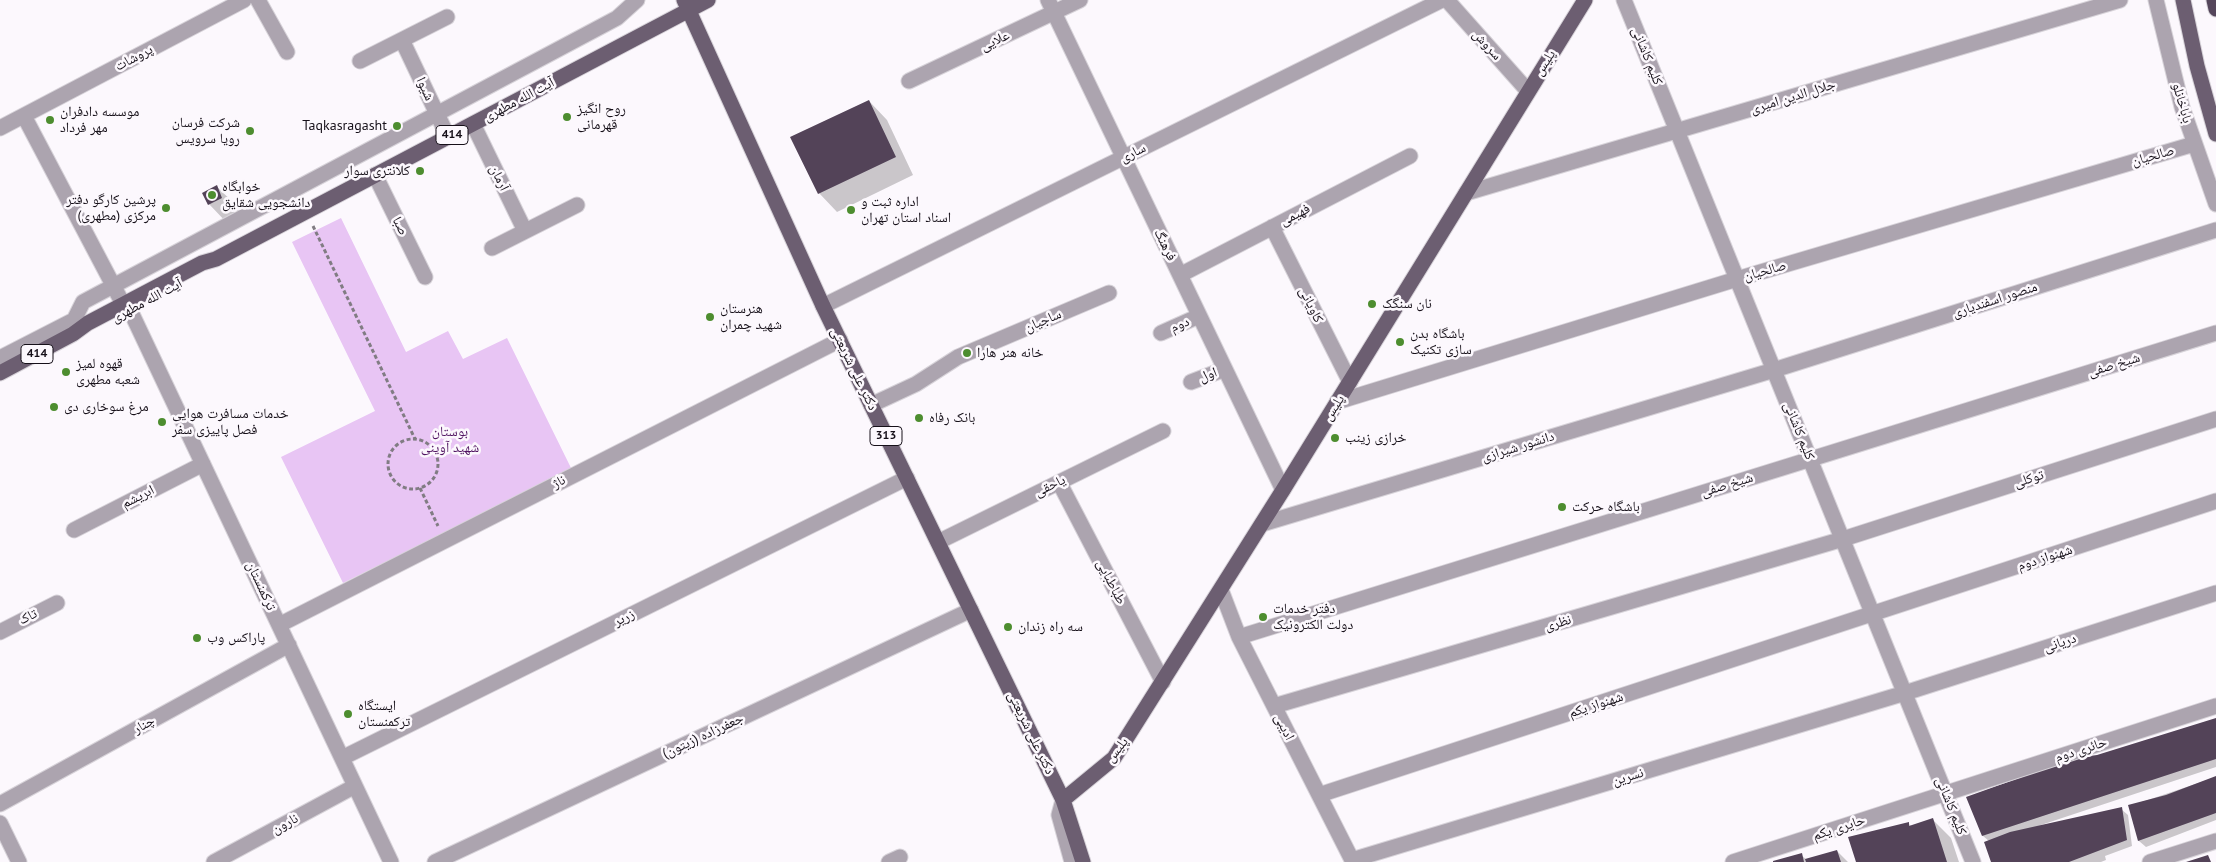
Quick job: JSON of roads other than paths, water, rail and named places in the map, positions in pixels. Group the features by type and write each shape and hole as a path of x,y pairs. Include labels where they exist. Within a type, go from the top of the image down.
{"highway":[{"path":"2214,0 2216,9"}],"main road":[{"name":"414","path":"687,5 708,0"},
{"name":"پلیس","path":"1063,800 1114,758 1221,590 1466,193 1527,90 1585,0"},
{"path":"2183,0 2199,74 2216,134"},
{"name":"آیت الله مطهری","path":"0,373 73,334 91,331 126,307 206,270 216,259 473,124 687,5"},
{"name":"دکتر علی شریعتی","path":"687,5 823,306 1063,800 1082,862"}],"street":[{"name":"پروشات","path":"0,128 244,0"},
{"path":"258,0 287,52"},
{"path":"0,358 74,320 83,302 617,18 637,0"},
{"name":"علایی","path":"909,81 1051,6 1080,0"},
{"name":"ساری","path":"823,306 1442,0"},
{"name":"سروش","path":"1447,0 1527,90"},
{"name":"کلیم کاشانی","path":"1624,0 1973,862"},
{"name":"جلال الدین امیری","path":"1466,193 2120,0"},
{"name":"باباخانلو","path":"2156,0 2180,97 2194,144 2216,204"},
{"name":"فرهنگ","path":"1051,6 1283,490"},
{"path":"360,61 448,17"},
{"name":"شیوا","path":"402,40 448,137"},
{"path":"24,116 113,286 126,307"},
{"name":"آرمان","path":"473,124 525,231"},
{"name":"صالحیان","path":"1337,402 1737,279 2194,144"},
{"name":"فهیمی","path":"1180,275 1410,156"},
{"name":"صبا","path":"375,176 424,277"},
{"path":"492,248 577,205"},
{"name":"کاویانی","path":"1272,227 1350,382"},
{"name":"منصور اسفندیاری","path":"1774,370 2216,230"},
{"name":"ساجیان","path":"871,405 916,384 958,357 1109,293"},
{"name":"ترکمنستان","path":"126,307 391,862"},
{"name":"دوم","path":"1161,333 1199,316"},
{"name":"شیخ صفی","path":"1239,638 2216,333"},
{"name":"ناژ","path":"279,625 840,340"},
{"name":"اول","path":"1191,382 1225,369"},
{"name":"دانشور شیرازی","path":"1262,524 1774,370"},
{"name":"توکلی","path":"1843,539 2216,419"},
{"name":"یاحقی","path":"938,542 1163,431"},
{"name":"ابریشم","path":"74,530 202,464"},
{"name":"زریر","path":"342,758 907,478"},
{"name":"طباطبایی","path":"1059,482 1163,682"},
{"name":"شهنواز دوم","path":"1873,614 2216,501"},
{"name":"نظری","path":"1274,706 1843,539"},
{"name":"ادیبی","path":"1221,590 1239,638 1352,861"},
{"name":"دریانی","path":"1905,693 2216,593"},
{"name":"تاک","path":"0,632 57,603"},
{"name":"جعفرزاده (زیتون)","path":"435,862 971,610"},
{"name":"شهنواز یکم","path":"1319,795 1873,614"},
{"name":"چنار","path":"0,804 289,645"},
{"name":"نسرین","path":"1352,861 1905,693"},
{"name":"حائری دوم","path":"1946,794 2216,706"},
{"name":"نارون","path":"214,862 355,786"},
{"name":"حایری یکم","path":"1733,862 1946,794"},
{"path":"1063,800 1058,815 1072,862"},
{"path":"0,823 19,862"},
{"path":"2150,862 2216,841"}],"place":[{"name":"روح انگیز قهرمانی","path":"567,117"},
{"name":"موسسه دادفران مهر فرداد","path":"50,120"},
{"name":"Taqkasragasht","path":"397,126"},
{"name":"شرکت فرسان رویا سرویس","path":"250,131"},
{"name":"کلانتری سوار","path":"420,171"},
{"name":"خوابگاه دانشجویی شقایق","path":"212,195"},
{"name":"پرشین کارگو دفتر مرکزی (مطهری)","path":"166,208"},
{"name":"اداره ثبت و اسناد استان تهران","path":"851,210"},
{"name":"نان سنگک","path":"1372,304"},
{"name":"هنرستان شهید چمران","path":"710,317"},
{"name":"باشگاه بدن سازی تکنیک","path":"1400,342"},
{"name":"خانه هنر هارا","path":"967,353"},
{"name":"قهوه لمیز شعبه مطهری","path":"66,372"},
{"name":"مرغ سوخاری دی","path":"54,407"},
{"name":"بانک رفاه","path":"919,418"},
{"name":"خدمات مسافرت هوایی فصل پاییزی سفر","path":"162,422"},
{"name":"خرازی زینب","path":"1335,438"},
{"name":"باشگاه حرکت","path":"1562,507"},
{"name":"دفتر خدمات دولت الکترونیک","path":"1263,617"},
{"name":"سه راه زندان","path":"1008,627"},
{"name":"پاراکس وب","path":"197,638"},
{"name":"ایستگاه ترکمنستان","path":"348,714"}],"park label":[{"name":"بوستان شهید آوینی","path":"450,440"}]}
